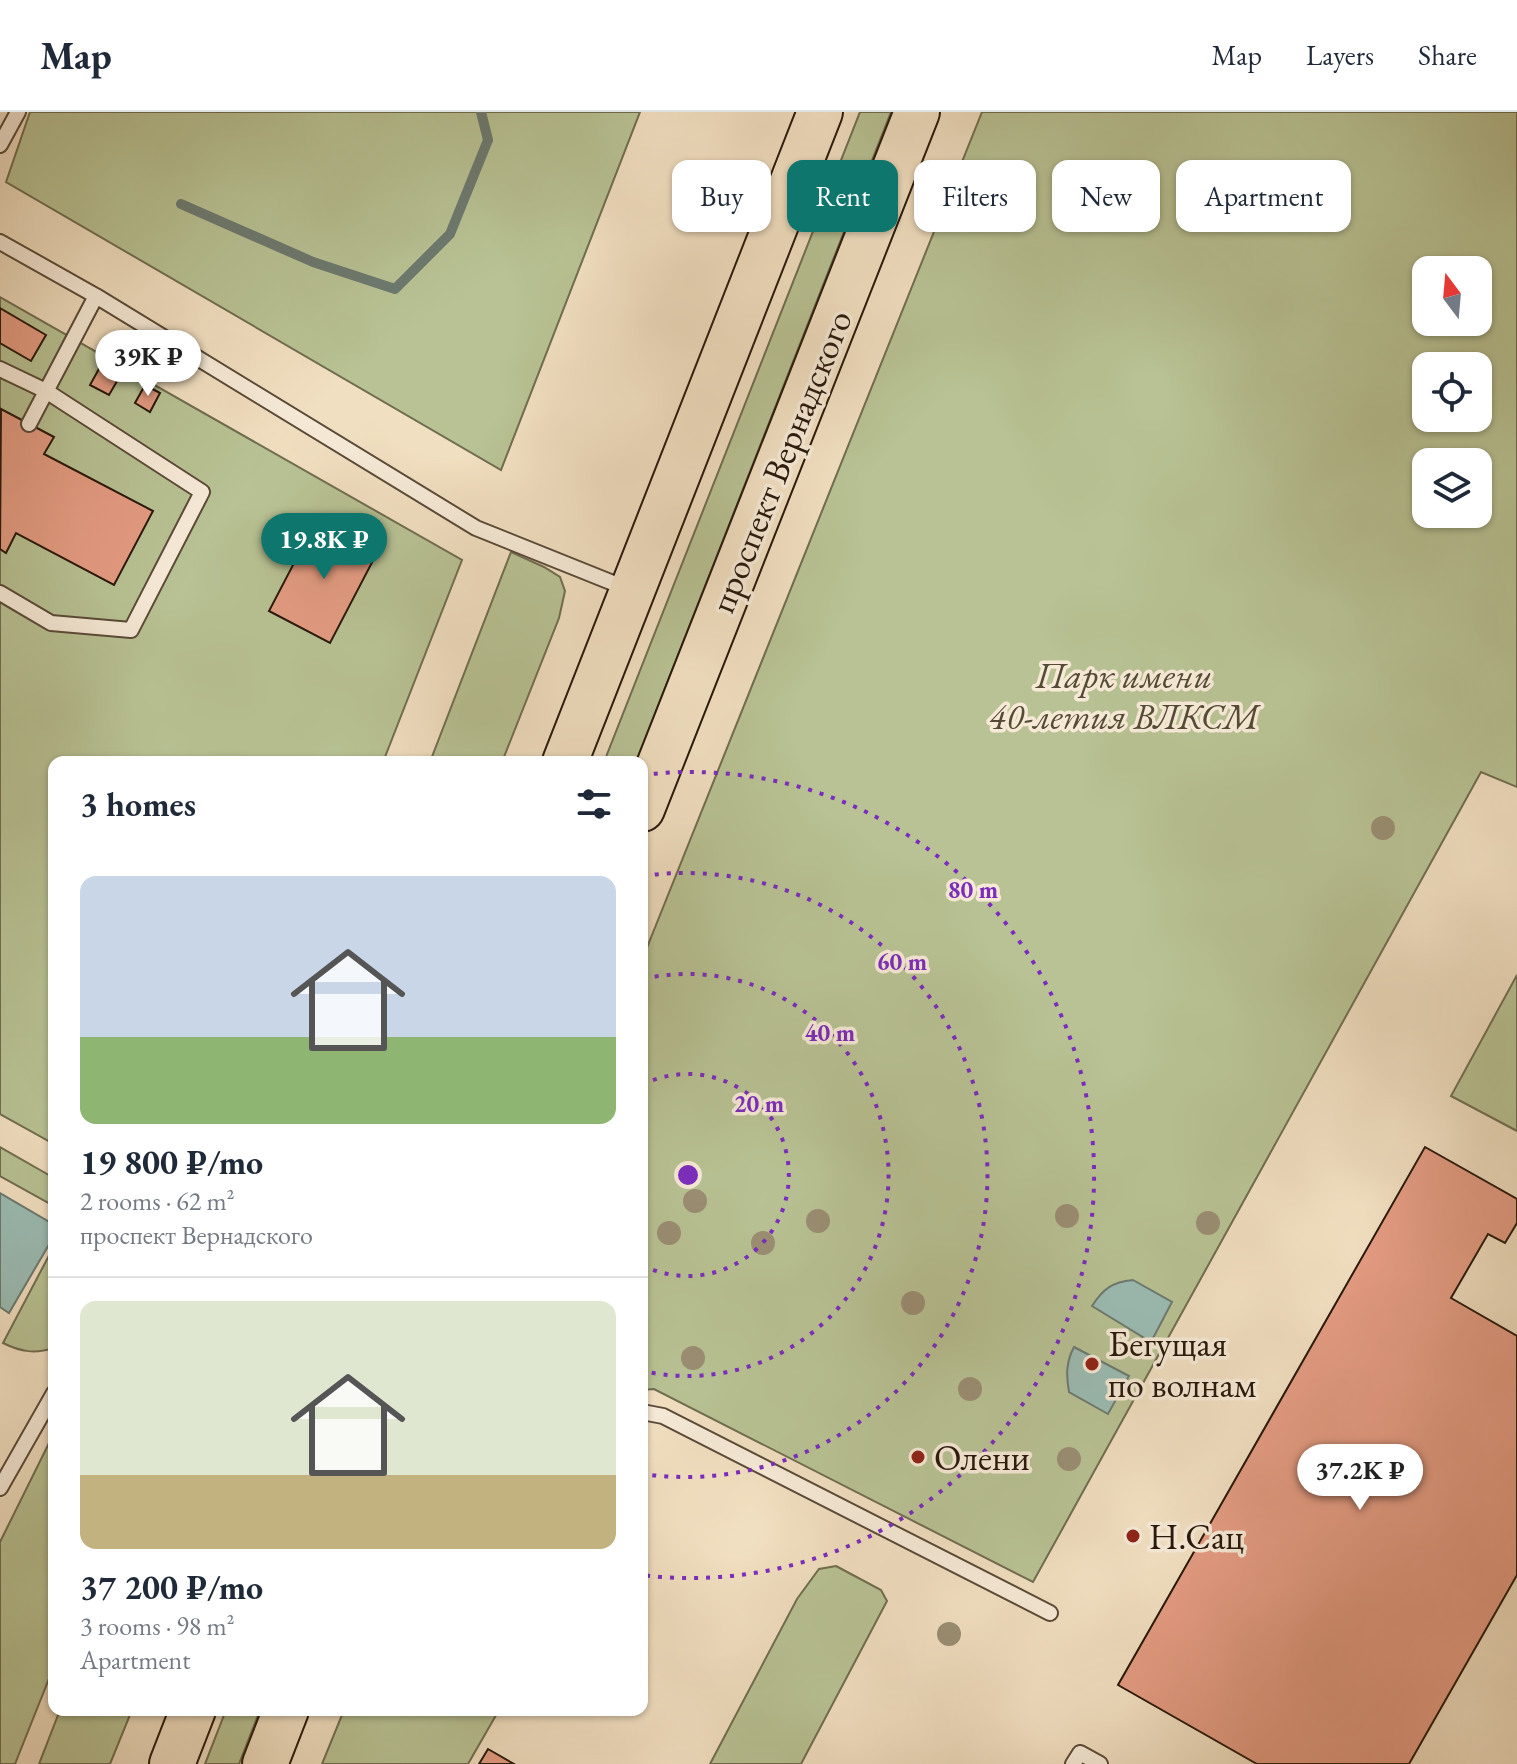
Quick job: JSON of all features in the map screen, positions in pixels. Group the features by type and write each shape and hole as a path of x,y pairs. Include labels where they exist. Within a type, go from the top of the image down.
{"main road":[{"path":"567,756 820,112"},
{"name":"проспект Вернадского","path":"648,794 917,112"},
{"path":"172,1764 191,1716"},
{"path":"265,1764 284,1716"}],"lane":[{"path":"0,145 18,112"},
{"path":"0,242 96,296 476,528 633,590"},
{"path":"29,424 96,296"},
{"path":"0,369 46,391 202,492 131,630 51,623 0,593"},
{"path":"0,1488 48,1404"},
{"path":"648,1413 663,1416 1050,1613"},
{"path":"1073,1764 1080,1753 1100,1764"}],"green space":[{"path":"30,112 640,112 501,470 6,182"},
{"path":"860,112 891,112 872,160 841,160"},
{"name":"Парк имени 40-летия ВЛКСМ","path":"982,112 1517,112 1517,787 1481,772 1033,1582 654,1389 648,1390 648,945 934,232 1036,232 1036,160 963,160"},
{"path":"813,232 844,232 638,756 606,756"},
{"path":"0,297 462,560 385,756 48,756 48,1141 0,1114"},
{"path":"511,552 560,577 565,591 559,618 504,756 432,756"},
{"path":"1517,975 1517,1131 1451,1096"},
{"path":"0,1147 48,1175 48,1203 0,1176"},
{"path":"48,1257 48,1349 28,1351 3,1343"},
{"path":"48,1445 48,1681 15,1764 0,1764 0,1542"},
{"path":"836,1566 881,1590 887,1601 801,1764 710,1764 797,1599 819,1569"},
{"path":"58,1716 130,1716 110,1764 39,1764"},
{"path":"224,1716 258,1716 239,1764 205,1764"},
{"path":"342,1716 496,1716 468,1764 322,1764"}],"water":[{"path":"0,1193 48,1221 48,1246 9,1313 0,1307"},
{"path":"1133,1280 1172,1302 1151,1342 1092,1306 1109,1287"},
{"path":"1074,1347 1129,1376 1108,1414 1069,1392 1067,1369"}],"building":[{"path":"0,308 46,335 31,361 0,343"},
{"path":"105,358 124,369 109,395 90,385"},
{"path":"145,385 160,393 150,412 135,403"},
{"path":"1,409 54,437 44,454 153,511 114,585 16,533 6,553 0,549"},
{"path":"317,519 378,551 330,643 269,611"},
{"path":"1425,1147 1517,1199 1517,1223 1505,1243 1488,1234 1451,1298 1517,1336 1517,1575 1409,1764 1257,1764 1118,1685"},
{"path":"488,1749 514,1764 479,1764"}],"waterway":[{"path":"181,204 313,262 395,289 450,234 488,140 481,112"}],"place":[{"name":"Бегущая по волнам","path":"1092,1364"},
{"name":"Олени","path":"918,1457"},
{"name":"Н.Сац","path":"1133,1536"}]}
